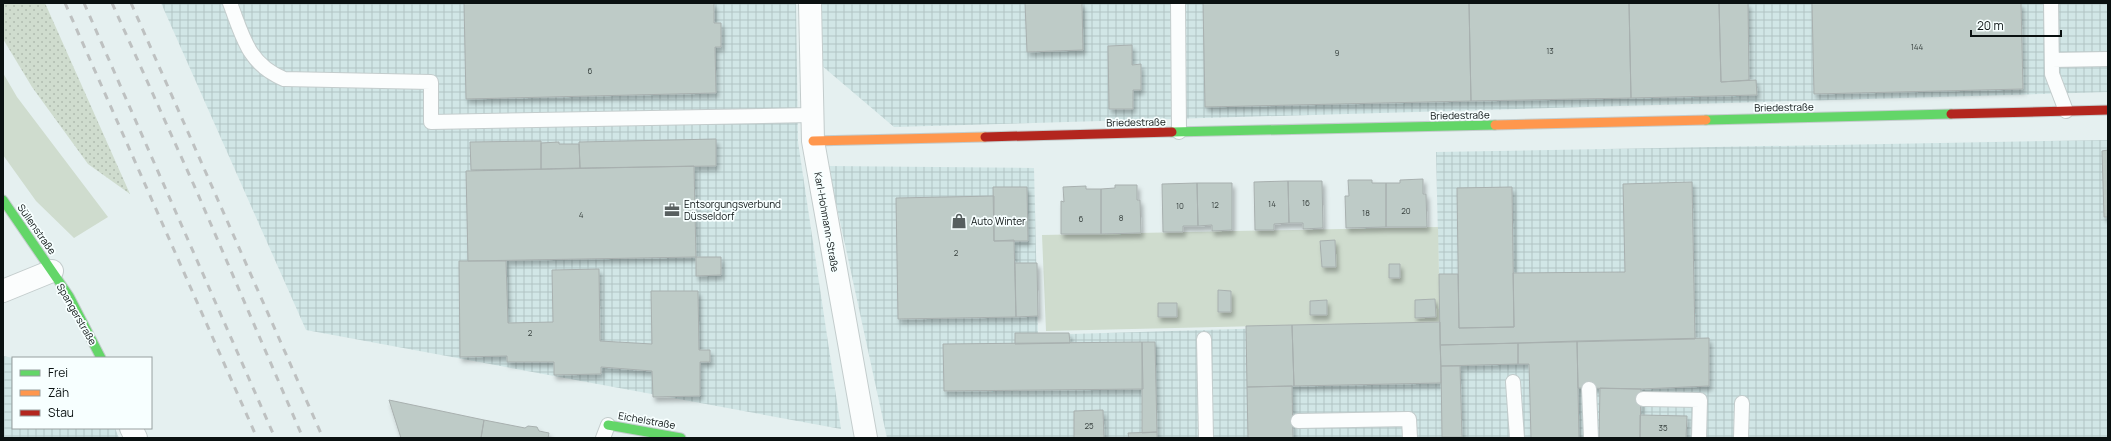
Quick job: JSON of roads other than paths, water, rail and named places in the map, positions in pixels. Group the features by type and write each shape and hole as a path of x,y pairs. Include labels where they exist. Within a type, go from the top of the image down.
{"street":[{"name":"Karl-Hohmann-Straße","path":"810,3 812,141 866,438"},
{"name":"Briedestraße","path":"812,141 2108,110"},
{"name":"Süllenstraße","path":"3,200 52,271"},
{"path":"3,290 52,271"},
{"name":"Spangerstraße","path":"52,271 100,357"},
{"name":"Eichelstraße","path":"608,425 681,438"},
{"path":"132,429 136,438"}],"lane":[{"path":"230,3 252,54 270,73 284,79 431,82 431,122 812,115"},
{"path":"1178,3 1179,132"},
{"path":"2051,3 2052,74 2066,111"},
{"path":"2052,60 2108,59"},
{"path":"1204,339 1206,438"},
{"path":"1513,382 1517,438"},
{"path":"1589,389 1591,438"},
{"path":"1643,399 1700,400 1700,438"},
{"path":"1741,438 1742,403"},
{"path":"1298,421 1410,419 1410,438"},
{"path":"603,438 608,425"}],"railway":[{"path":"65,3 257,438"},
{"path":"84,3 275,438"},
{"path":"112,3 197,192 303,438"},
{"path":"131,3 323,438"}],"place":[{"name":"Entsorgungsverbund Düsseldorf","path":"672,210"},
{"name":"Auto Winter","path":"959,221"}]}
